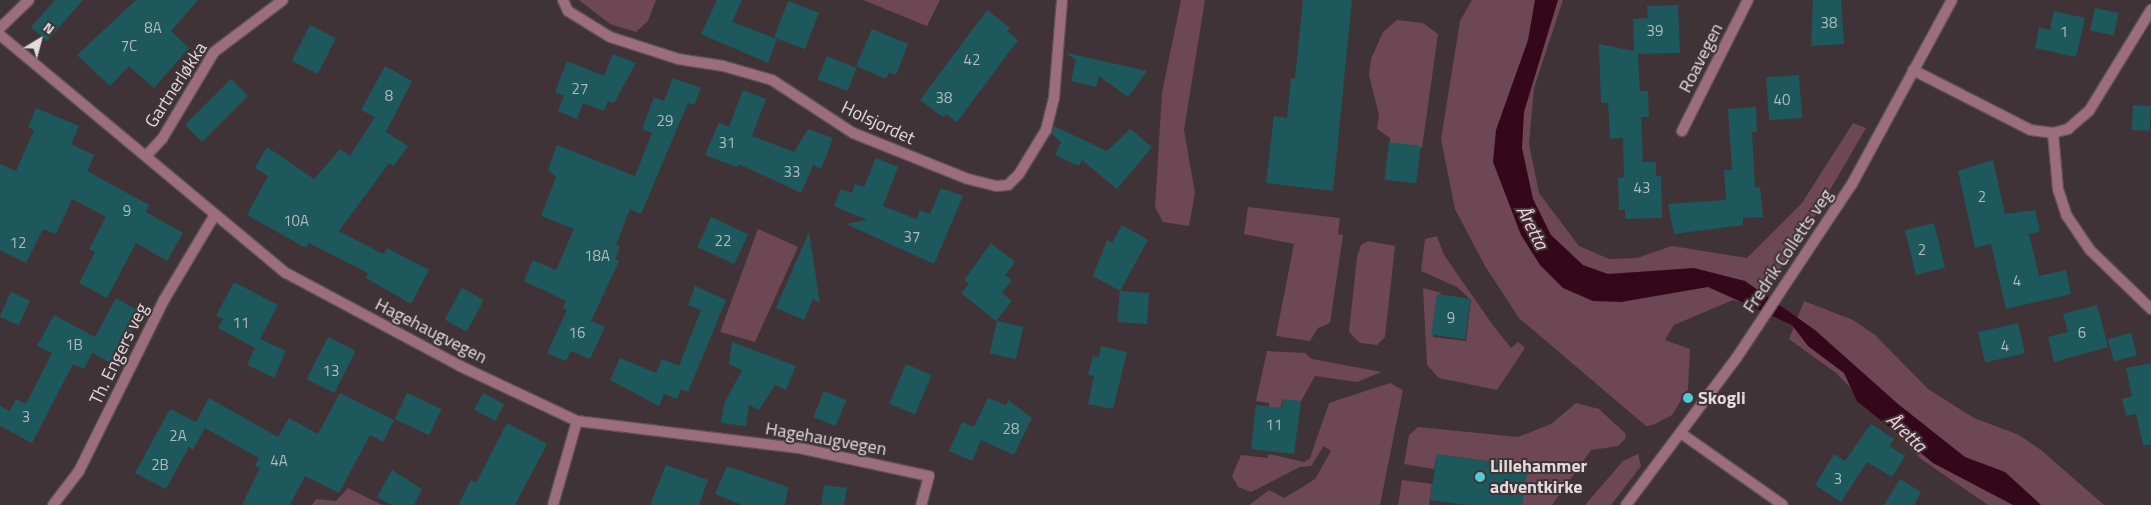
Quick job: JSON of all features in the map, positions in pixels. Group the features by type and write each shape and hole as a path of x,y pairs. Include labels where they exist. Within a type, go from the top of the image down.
{"street":[{"path":"0,28 29,0"},
{"name":"Gartnerløkka","path":"146,156 162,139 214,52 283,0"},
{"name":"Holsjordet","path":"563,0 568,11 610,37 678,59 722,66 772,80 853,133 968,179 997,186 1008,185 1019,174 1046,130 1054,98 1062,0"},
{"name":"Roavegen","path":"1682,131 1748,0"},
{"name":"Fredrik Colletts veg","path":"1626,505 1682,434 1852,184 1952,0"},
{"path":"1913,70 2031,130 2053,133 2068,129 2089,111 2151,10"},
{"name":"Hagehaugvegen","path":"0,34 146,156 214,216 308,285 460,366 577,421 804,449 929,476 921,505"},
{"path":"2053,133 2058,189 2067,216 2090,250 2151,308"},
{"name":"Th. Engers veg","path":"53,505 80,471 164,300 214,216"},
{"path":"553,505 577,421"},
{"path":"1682,434 1783,505"}],"shaded area":[{"path":"579,0 656,0 648,21 636,32 610,24"},
{"path":"863,0 940,0 927,26"},
{"path":"1181,0 1205,0 1184,130 1195,193 1189,226 1163,222 1155,207 1162,93"},
{"path":"1472,0 1563,0 1534,88 1529,144 1539,193 1579,246 1609,259 1637,258 1672,246 1747,258 1802,203 1853,123 1866,128 1798,245 1763,291 1749,304 1733,300 1674,325 1665,340 1690,349 1688,389 1672,415 1655,424 1646,426 1519,318 1485,266 1455,209 1441,139 1460,21"},
{"path":"1397,20 1423,23 1438,34 1422,148 1390,143 1390,138 1377,129 1379,115 1369,75 1371,59 1383,32"},
{"path":"1248,207 1340,218 1338,234 1343,235 1330,323 1318,328 1310,341 1276,336 1294,244 1244,234"},
{"path":"758,229 798,247 755,342 720,332"},
{"path":"1437,236 1444,255 1492,324 1511,348 1518,342 1525,348 1497,390 1439,378 1427,365 1423,288 1442,293 1437,296 1433,337 1466,341 1471,300 1457,287 1421,271 1425,239"},
{"path":"1368,241 1395,246 1385,337 1377,345 1360,343 1349,332 1357,257 1361,245"},
{"path":"1804,301 1853,320 1875,335 1928,389 1974,418 2019,435 2041,450 2104,505 1988,505 1921,459 1836,373 1789,339"},
{"path":"1267,351 1305,353 1312,359 1382,372 1357,382 1315,376 1300,403 1282,401 1280,411 1269,410 1269,403 1256,401"},
{"path":"1390,383 1403,390 1380,505 1249,505 1269,490 1284,498 1315,479 1331,451 1324,446 1311,466 1300,467 1251,492 1238,487 1232,476 1241,455 1268,458 1269,454 1304,462 1310,458 1329,403"},
{"path":"1576,403 1599,409 1626,434 1625,439 1618,446 1591,450 1552,505 1522,505 1527,467 1437,454 1434,469 1404,464 1409,435 1418,427 1518,437 1551,424"},
{"path":"1638,454 1641,466 1611,505 1585,505 1623,461"},
{"path":"1402,480 1432,484 1429,505 1398,505"},
{"path":"348,488 382,505 312,505 316,499 336,501"}],"water":[{"name":"Åretta","path":"1535,0 1558,0 1524,112 1522,148 1533,199 1551,235 1583,265 1608,274 1694,268 1745,281 1815,330 1898,404 1965,457 2005,472 2041,505 2013,505 1933,463 1857,401 1844,373 1808,346 1792,325 1708,287 1621,302 1593,301 1563,288 1540,265 1521,235 1493,162 1496,130 1528,40"}],"building":[{"path":"55,0 83,0 47,41 31,27"},
{"path":"136,0 198,0 171,31 189,48 154,88 129,66 110,86 77,55"},
{"path":"717,0 742,0 732,22 777,39 768,63 701,34"},
{"path":"1303,0 1352,0 1333,191 1266,183 1274,116 1287,118 1291,78 1295,78"},
{"path":"1813,0 1841,0 1844,44 1811,46"},
{"path":"788,1 819,13 805,49 774,37"},
{"path":"1678,5 1680,53 1638,54 1640,91 1648,91 1649,117 1641,117 1643,162 1656,162 1656,176 1661,176 1662,218 1625,219 1625,210 1619,210 1618,178 1624,177 1623,138 1610,139 1608,103 1601,103 1599,44 1634,51 1633,19 1648,18 1647,6"},
{"path":"2095,8 2118,13 2114,35 2090,30"},
{"path":"987,10 1010,28 1007,31 1018,40 957,122 946,114 943,117 920,100"},
{"path":"2054,11 2085,18 2076,57 2035,48 2039,27 2050,30"},
{"path":"310,25 336,38 318,74 292,61"},
{"path":"872,29 908,44 896,75 889,72 886,79 856,66"},
{"path":"1066,53 1147,71 1128,97 1099,76 1096,87 1071,81 1076,60"},
{"path":"613,54 636,63 614,103 608,101 604,111 583,103 577,119 558,111 564,96 555,92 567,61 604,76"},
{"path":"827,56 857,68 847,91 818,79"},
{"path":"385,66 412,81 386,132 408,146 394,166 389,163 339,231 384,254 387,248 429,270 411,304 366,278 368,273 309,243 306,248 247,215 268,176 255,168 267,147 314,179 340,149 350,156 375,117 361,110"},
{"path":"1799,75 1802,118 1769,120 1766,77"},
{"path":"673,78 701,88 694,105 688,103 641,214 630,209 616,245 620,247 615,259 619,261 591,321 605,327 590,359 571,351 566,361 547,353 567,310 563,308 566,301 524,281 533,260 556,270 574,229 541,216 556,177 548,170 557,145 635,176 652,133 642,129 654,97 664,101"},
{"path":"231,79 248,96 202,142 185,125"},
{"path":"743,90 766,99 752,136 794,152 808,129 833,138 821,169 813,165 801,193 739,164 737,167 705,155 719,122 729,127"},
{"path":"2133,105 2151,106 2150,131 2132,130"},
{"path":"1756,107 1757,132 1752,132 1755,188 1760,187 1763,217 1743,218 1743,225 1674,234 1668,204 1726,200 1724,170 1732,170 1728,109"},
{"path":"36,108 79,126 71,144 94,155 87,171 149,205 146,212 183,233 167,261 136,243 107,298 79,283 95,252 89,249 106,217 72,199 56,234 43,229 26,263 0,250 0,164 16,171 34,130 28,127"},
{"path":"1054,126 1107,151 1130,129 1152,147 1117,189 1082,160 1079,166 1055,155 1061,142 1052,134"},
{"path":"1389,142 1421,146 1416,184 1384,180"},
{"path":"876,158 898,167 883,206 916,219 920,210 930,214 941,188 963,196 934,264 846,224 867,220 834,206 841,189 852,193 855,184 864,187"},
{"path":"1993,160 2005,214 2035,210 2040,231 2029,234 2039,276 2066,270 2071,294 2006,309 1991,244 1975,248 1958,171"},
{"path":"711,217 748,234 734,264 697,247"},
{"path":"1934,223 1945,268 1916,275 1905,230"},
{"path":"1122,225 1148,240 1120,291 1093,276 1107,240 1112,243"},
{"path":"809,232 820,303 813,299 804,320 776,308"},
{"path":"991,243 1015,262 1005,275 1012,280 1002,293 1012,301 996,321 961,293 969,284 964,280"},
{"path":"234,282 278,305 260,339 286,351 274,378 247,365 255,348 218,328 223,319 216,316"},
{"path":"695,286 726,300 688,392 681,389 677,399 664,394 659,406 610,380 620,358 656,373 662,359 679,366 701,310 688,305"},
{"path":"462,288 484,300 466,332 445,319"},
{"path":"1120,291 1149,293 1147,324 1117,322"},
{"path":"11,292 30,301 19,325 0,317"},
{"path":"1437,294 1471,299 1465,339 1431,335"},
{"path":"116,298 141,312 115,365 92,353 84,369 73,364 32,443 0,426 0,406 10,411 16,399 26,404 52,353 37,346 54,315 95,337"},
{"path":"2097,305 2108,347 2054,362 2048,337 2068,332 2063,314"},
{"path":"997,321 1023,327 1016,359 990,353"},
{"path":"2018,323 2025,353 1985,362 1978,332"},
{"path":"2131,333 2137,355 2114,361 2108,339"},
{"path":"328,337 356,351 334,393 307,379"},
{"path":"732,342 796,366 786,390 775,385 759,410 749,405 746,426 721,423 724,404 742,370 729,364"},
{"path":"1101,346 1127,352 1113,409 1088,404 1094,376 1088,375 1093,356 1099,357"},
{"path":"2151,363 2151,445 2143,445 2136,414 2126,416 2122,399 2132,396 2126,368"},
{"path":"906,364 932,375 915,415 889,404"},
{"path":"824,391 846,400 836,426 814,417"},
{"path":"340,393 394,420 383,442 370,435 339,493 305,476 290,505 242,505 260,468 255,466 259,458 205,428 193,450 189,447 166,489 135,473 170,409 196,422 209,398 278,437 289,418 318,434"},
{"path":"407,393 441,409 429,435 395,419"},
{"path":"483,393 504,404 495,421 474,410"},
{"path":"988,398 1006,405 1008,400 1032,418 1014,455 981,440 972,461 949,451 962,422 974,427"},
{"path":"1283,399 1301,401 1294,454 1251,449 1256,405 1282,408"},
{"path":"507,423 547,444 515,505 458,505 471,480 476,483"},
{"path":"1871,424 1894,439 1889,446 1905,456 1892,477 1867,462 1841,502 1815,485 1834,454 1845,461"},
{"name":"Lillehammer adventkirke","path":"1437,454 1528,467 1522,505 1467,505 1430,500"},
{"path":"666,465 708,480 699,505 650,505"},
{"path":"727,466 788,487 785,505 742,505 715,494"},
{"path":"392,470 422,489 414,505 392,505 377,497"},
{"path":"1900,479 1921,492 1914,505 1884,505"},
{"path":"824,485 847,488 844,505 821,505"}],"place":[{"name":"Skogli","path":"1688,398"},
{"name":"Lillehammer adventkirke","path":"1480,477"}]}
